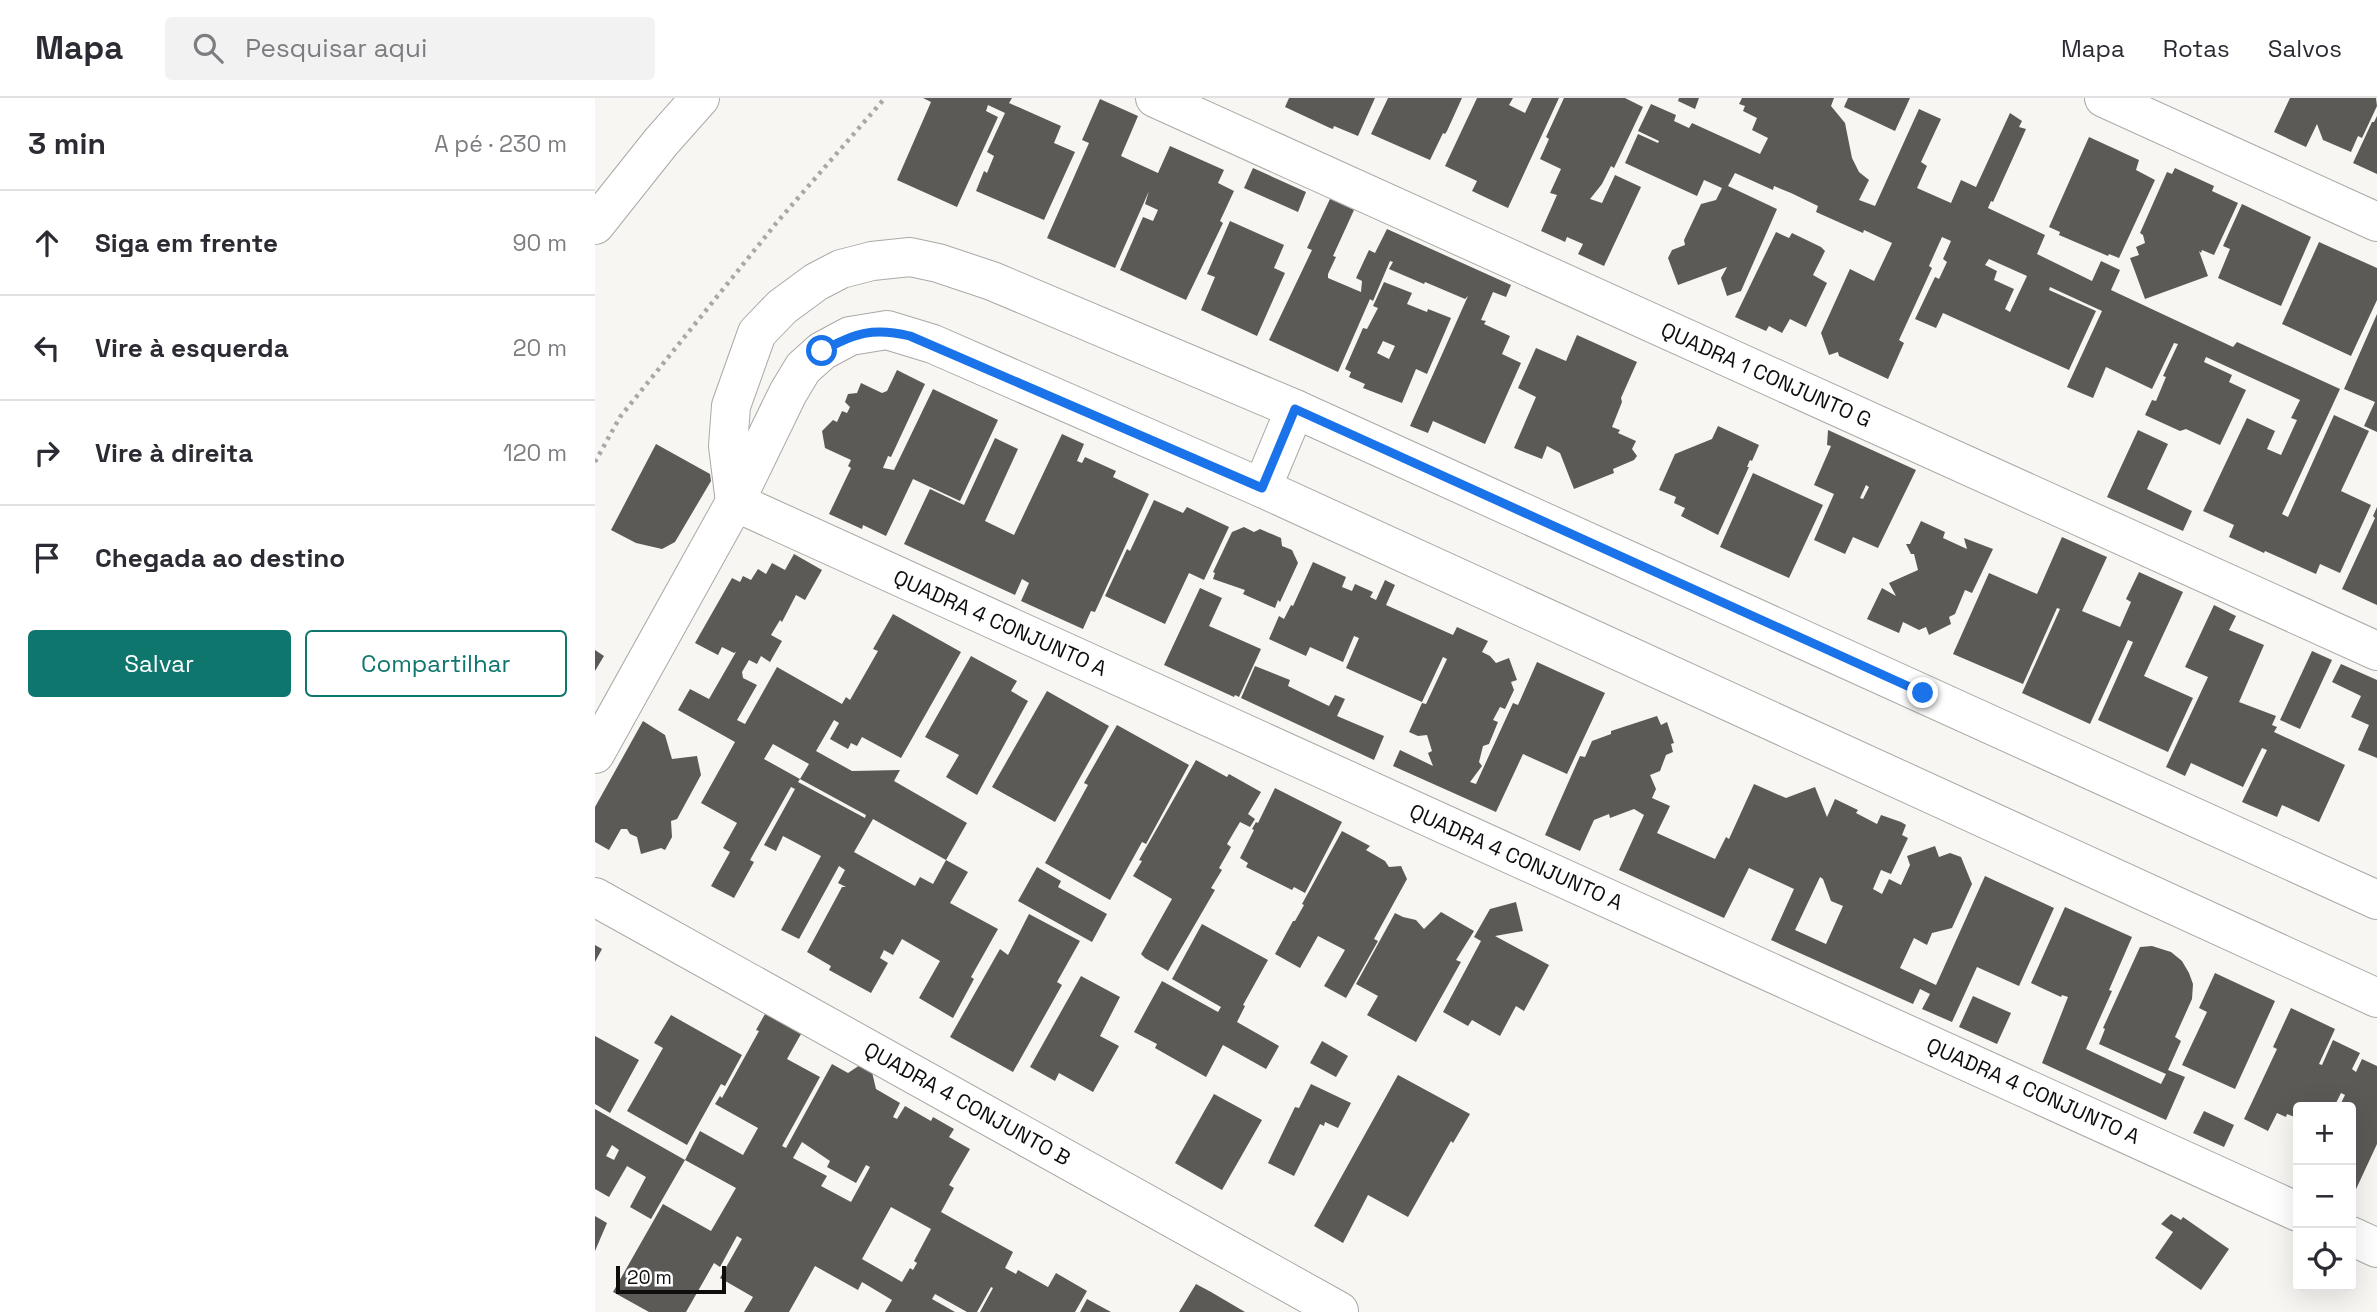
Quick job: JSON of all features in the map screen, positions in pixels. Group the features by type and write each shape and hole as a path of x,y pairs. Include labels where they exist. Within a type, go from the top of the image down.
{"street":[{"path":"595,225 700,98"},
{"name":"QUADRA 1 CONJUNTO G","path":"1155,98 2377,652"},
{"path":"2104,98 2377,222"},
{"path":"735,502 728,446 731,406 757,333 782,307 816,282 841,269 872,261 909,257 959,269 1295,409 2377,900"},
{"path":"595,754 735,502 803,368 822,351 850,335 887,330 933,344 1262,488 2377,998"},
{"path":"1262,488 1295,409"},
{"name":"QUADRA 4 CONJUNTO A","path":"735,502 2293,1210"},
{"name":"QUADRA 4 CONJUNTO B","path":"595,897 1339,1311"},
{"path":"2356,1238 2377,1248"}],"path":[{"path":"595,462 628,407 778,221 885,98"}],"building":[{"path":"923,98 1012,98 1009,103 1061,126 1054,143 1075,152 1044,220 976,191 994,156 987,152 1005,113 988,105 986,111 998,117 957,207 897,180 931,102"},
{"path":"1289,98 1375,98 1358,136 1334,126 1333,129 1330,128 1285,107"},
{"path":"1388,98 1462,98 1430,160 1371,134"},
{"path":"1477,98 1513,98 1509,105 1525,113 1532,98 1559,98 1508,208 1472,191 1477,181 1445,166"},
{"path":"1564,98 1625,98 1643,107 1614,168 1611,166 1590,199 1602,203 1615,175 1641,187 1604,266 1578,254 1583,244 1567,237 1565,242 1541,231 1557,195 1550,193 1561,169 1540,159 1549,139 1546,137"},
{"path":"1679,98 1699,98 1695,109 1678,101"},
{"path":"1742,98 1834,98 1831,106 1845,123 1852,158 1859,172 1869,180 1859,200 1875,206 1919,109 1941,119 1921,162 1927,166 1917,188 1951,203 1961,180 1976,187 2010,113 2022,121 2019,127 2026,129 1988,208 2045,235 2037,254 2092,281 2101,261 2120,270 2111,290 2233,347 2237,342 2340,389 2282,514 2288,517 2334,415 2369,431 2341,491 2371,505 2340,573 2320,564 2316,574 2265,551 2264,553 2229,537 2234,525 2203,511 2247,418 2275,431 2267,449 2281,455 2297,420 2291,418 2300,400 2206,357 2204,362 2232,375 2229,382 2246,390 2220,445 2186,429 2180,431 2145,415 2152,400 2156,401 2166,377 2163,376 2178,344 2174,343 2152,389 2106,367 2093,398 2067,387 2102,311 2050,287 2049,290 2096,311 2069,370 1943,313 1936,328 1915,319 1935,277 1939,279 1947,262 1943,259 1951,241 1942,237 1929,266 1932,268 1899,340 1904,343 1888,379 1839,356 1838,352 1829,355 1821,333 1850,269 1874,281 1892,243 1816,212 1818,206 1791,193 1774,186 1773,190 1735,173 1728,186 1777,209 1741,291 1727,296 1721,278 1727,267 1678,285 1668,258 1672,250 1685,245 1684,240 1701,204 1716,200 1722,188 1704,180 1697,196 1625,163 1638,134 1658,143 1659,141 1638,131 1651,104 1676,115 1674,121 1689,128 1692,123 1760,154 1768,138 1752,130 1757,118 1743,111 1745,106 1739,104","holes":["1989,259 2027,276 2010,312 2005,309 2014,289 1994,280 1997,271 1985,265"]},
{"path":"1848,98 1910,98 1895,131 1844,107"},
{"path":"2290,98 2376,98 2377,106 2362,138 2358,136 2351,152 2323,140 2317,124 2306,147 2274,132"},
{"path":"1100,99 1138,116 1121,156 1158,173 1170,146 1224,170 1218,183 1234,191 1220,221 1223,223 1186,300 1120,270 1143,217 1153,221 1158,210 1145,204 1149,191 1115,268 1047,238 1089,143 1082,140"},
{"path":"2377,116 2377,174 2353,163"},
{"path":"2089,137 2139,160 2136,170 2155,180 2119,258 2059,235 2060,232 2049,227"},
{"path":"1253,168 1306,192 1298,212 1244,188"},
{"path":"2175,168 2214,186 2212,191 2238,203 2214,255 2199,251 2208,276 2145,299 2130,258 2139,255 2136,247 2145,243 2140,233 2167,172 2172,174"},
{"path":"1330,199 1354,210 1333,256 1336,257 1328,278 1361,292 1362,281 1356,278 1369,250 1375,253 1387,229 1511,285 1506,297 1493,292 1481,320 1510,336 1502,354 1521,363 1485,444 1433,421 1428,433 1410,426 1468,296 1465,299 1389,269 1393,262 1390,261 1338,372 1269,340 1312,250 1307,248"},
{"path":"2242,204 2311,237 2281,306 2218,278 2230,249 2223,246"},
{"path":"1230,221 1284,245 1274,268 1285,273 1257,336 1201,310 1215,277 1207,274"},
{"path":"1776,232 1789,238 1792,233 1825,251 1813,275 1827,283 1806,327 1790,319 1782,333 1769,326 1766,331 1735,317"},
{"path":"2319,242 2377,268 2377,300 2351,356 2282,324"},
{"path":"1384,282 1412,293 1407,304 1451,318 1427,374 1416,369 1402,403 1363,388 1365,384 1349,377 1351,372 1345,369 1363,328 1367,329 1378,308 1373,306","holes":["1383,341 1395,346 1389,359 1377,353"]},
{"path":"2377,314 2377,432 2364,426 2375,402 2344,389"},
{"path":"1577,335 1637,362 1612,427 1620,430 1618,433 1636,441 1632,449 1637,456 1613,469 1614,473 1574,489 1560,453 1547,446 1542,459 1514,448 1536,397 1518,388 1536,348 1566,361"},
{"path":"897,370 925,384 891,457 888,456 883,468 894,470 933,389 998,420 960,501 913,479 886,536 863,525 862,529 829,514 851,468 848,466 851,460 825,448 822,431 833,420 837,422 842,411 847,413 850,407 845,402 848,394 857,393 861,383 882,393 887,391"},
{"path":"1718,426 1759,445 1718,535 1681,516 1685,508 1674,503 1676,497 1659,490 1675,454 1712,439"},
{"path":"1828,430 1916,470 1878,548 1853,537 1845,554 1814,540 1834,494 1814,485 1831,446 1827,445","holes":["1866,485 1869,487 1863,499 1860,498"]},
{"path":"2138,430 2168,444 2147,489 2192,511 2183,531 2107,497"},
{"path":"1062,434 1084,444 1077,461 1082,463 1085,457 1116,471 1113,477 1149,494 1095,612 1091,611 1083,629 1021,601 1029,583 1022,579 1015,595 904,544 930,489 964,505 995,438 1018,449 985,521 1014,535"},
{"path":"656,444 710,474 711,481 675,542 662,549 636,543 611,530"},
{"path":"1753,473 1823,505 1789,578 1720,547"},
{"path":"1154,500 1183,513 1187,507 1229,527 1204,580 1189,573 1165,624 1105,596"},
{"path":"2377,507 2377,605 2342,589 2375,518 2373,516"},
{"path":"1921,521 1945,532 1943,538 1967,549 1964,538 1993,549 1972,593 1965,590 1955,614 1949,617 1951,624 1929,635 1926,627 1919,630 1903,622 1899,633 1867,619 1882,588 1896,596 1889,583 1918,570 1914,554 1911,554 1906,544 1910,544"},
{"path":"1244,527 1254,532 1260,529 1281,538 1282,546 1292,550 1298,563 1275,608 1243,594 1245,590 1213,579 1213,572 1232,532"},
{"path":"2062,537 2107,557 2082,611 2120,627 2131,602 2126,599 2139,572 2183,592 2144,676 2193,698 2168,752 2098,720 2133,642 2128,640 2090,724 2022,693 2060,609 2057,608 2023,684 1953,654 1989,573 2037,594"},
{"path":"794,554 822,570 805,600 796,595 782,622 780,620 771,635 782,641 770,662 761,656 757,664 749,660 742,672 743,678 757,685 737,720 745,724 777,667 842,704 846,697 850,700 878,651 873,649 893,614 961,652 901,758 862,737 857,746 851,743 848,749 830,739 839,723 834,720 816,751 852,771 900,770 894,781 967,823 946,860 968,872 950,903 998,929 971,977 974,979 953,1018 919,998 940,961 902,939 893,955 884,950 880,958 888,963 871,993 829,970 831,966 807,952 842,887 846,887 838,883 845,870 839,866 799,939 781,930 821,856 783,836 776,851 764,845 795,789 791,787 750,860 754,862 734,898 711,886 730,852 723,848 737,823 701,803 735,742 678,710 690,689 709,699 736,652 722,647 718,655 695,643 732,578 740,582 743,576 751,580 758,569 766,574 772,563 785,570","holes":["773,744 809,764 800,779 764,759","800,779 866,815 865,818 798,782","873,819 946,860 933,884 920,877 915,886 854,852"]},
{"path":"1313,562 1346,577 1342,587 1352,591 1355,584 1373,592 1370,597 1376,600 1385,580 1395,585 1386,605 1453,635 1457,627 1488,641 1482,652 1496,663 1509,658 1517,680 1511,682 1514,690 1505,709 1500,707 1493,720 1498,722 1489,744 1483,746 1479,762 1482,766 1470,782 1476,784 1513,703 1518,705 1537,662 1605,693 1567,774 1523,754 1496,812 1393,766 1400,750 1433,766 1428,753 1432,751 1427,735 1418,736 1409,732 1422,703 1426,704 1447,659 1443,657 1422,702 1346,668 1359,638 1354,636 1343,662 1310,647 1306,656 1269,639 1279,616 1284,619 1291,605 1293,606"},
{"path":"1200,588 1222,598 1209,626 1261,649 1239,697 1164,665"},
{"path":"2214,605 2236,616 2229,630 2264,645 2239,702 2276,716 2272,725 2277,727 2274,732 2345,765 2319,822 2282,805 2277,817 2242,802 2267,750 2262,748 2243,787 2191,763 2185,776 2166,767 2208,677 2185,667"},
{"path":"595,650 604,656 595,671"},
{"path":"2312,651 2332,660 2300,729 2280,720"},
{"path":"971,656 1017,681 1011,691 1028,701 977,795 946,777 959,755 925,737"},
{"path":"2341,664 2377,680 2377,758 2358,750 2369,725 2351,717 2361,696 2332,682"},
{"path":"1255,666 1290,680 1288,686 1329,706 1335,695 1345,699 1337,716 1384,736 1374,760 1241,698"},
{"path":"1047,691 1109,726 1055,822 992,787"},
{"path":"1657,716 1661,725 1667,722 1674,743 1671,744 1673,752 1666,755 1660,771 1650,775 1656,789 1652,798 1670,806 1657,833 1715,859 1726,837 1729,839 1754,784 1786,798 1815,787 1827,817 1835,799 1858,810 1856,813 1877,824 1881,815 1906,825 1902,835 1908,838 1891,874 1881,870 1873,889 1882,894 1889,879 1901,885 1910,865 1907,856 1935,846 1939,857 1950,853 1961,857 1972,884 1952,928 1932,933 1927,945 1914,938 1900,968 1936,985 1985,876 2054,908 2019,986 1977,967 1952,1022 1922,1009 1930,994 1920,989 1913,1004 1771,940 1794,889 1749,868 1724,918 1619,870 1644,815 1634,809 1610,818 1609,814 1594,820 1580,851 1545,835 1580,756 1585,757 1592,741 1611,734 1611,731","holes":["1820,877 1831,901 1843,906 1826,944 1795,930"]},
{"path":"643,721 665,735 672,759 697,756 701,775 677,819 671,821 672,837 665,850 661,848 641,854 637,837 627,829 621,829 609,850 595,842 595,807"},
{"path":"1117,725 1189,765 1146,844 1142,842 1110,900 1045,863 1088,785 1084,783"},
{"path":"1196,760 1261,792 1248,814 1255,819 1250,827 1240,822 1227,844 1231,847 1211,888 1215,890 1168,971 1141,954 1172,899 1133,876 1142,861 1139,860"},
{"path":"1275,788 1342,822 1305,893 1294,887 1292,890 1246,867 1248,863 1240,858 1254,830 1252,829 1256,822 1258,823"},
{"path":"1342,831 1370,846 1366,850 1385,861 1389,867 1401,866 1407,879 1374,939 1378,941 1346,998 1324,986 1345,950 1318,936 1300,968 1275,954"},
{"path":"1037,867 1061,881 1058,887 1107,914 1092,942 1018,901"},
{"path":"1516,902 1523,931 1495,936 1549,965 1524,1011 1516,1006 1500,1036 1472,1020 1468,1026 1443,1012 1481,941 1474,937 1490,909"},
{"path":"2065,907 2132,937 2086,1049 2161,1084 2166,1074 2099,1044 2105,1029 2103,1028 2140,947 2152,946 2171,952 2182,961 2189,973 2193,984 2192,999 2175,1037 2181,1041 2168,1070 2185,1077 2166,1120 2042,1063 2068,997 2061,997 2031,983"},
{"path":"1441,912 1474,931 1456,960 1461,962 1416,1042 1367,1015 1378,996 1356,984 1395,913 1416,920 1424,929"},
{"path":"1029,914 1080,941 1057,982 1062,985 1013,1072 950,1037 1000,949 1008,955"},
{"path":"1202,924 1268,960 1243,1005 1245,1006 1237,1022 1279,1046 1266,1069 1223,1045 1206,1077 1155,1048 1157,1044 1134,1032 1162,981 1218,1012 1221,1007 1172,979"},
{"path":"595,945 602,949 595,962"},
{"path":"2215,973 2275,1001 2235,1089 2182,1065 2207,1012 2199,1008"},
{"path":"1081,976 1120,997 1100,1036 1119,1046 1093,1092 1059,1073 1055,1081 1030,1067"},
{"path":"1973,996 2011,1013 1997,1044 1959,1027"},
{"path":"2291,1008 2335,1029 2319,1064 2322,1065 2333,1040 2360,1053 2352,1069 2356,1072 2362,1059 2377,1066 2377,1144 2356,1189 2356,1102 2342,1102 2345,1095 2341,1093 2336,1102 2293,1102 2293,1116 2277,1113 2268,1131 2244,1119 2277,1049 2273,1047"},
{"path":"765,1014 801,1034 787,1059 820,1077 782,1146 786,1148 832,1064 848,1073 860,1065 872,1072 876,1089 900,1103 893,1117 897,1119 905,1106 931,1121 933,1117 954,1129 949,1137 970,1149 949,1185 954,1188 941,1212 1013,1252 1005,1268 1016,1274 1018,1270 1048,1287 1056,1273 1087,1291 1075,1312 980,1312 993,1288 991,1287 977,1312 967,1312 935,1294 932,1299 955,1312 885,1312 892,1300 862,1282 858,1290 815,1266 789,1312 744,1312 753,1297 720,1278 742,1239 737,1236 720,1267 714,1263 686,1312 649,1312 613,1292 663,1204 711,1231 736,1188 685,1160 700,1131 743,1155 758,1128 715,1104 720,1096 722,1098 759,1031 756,1030","holes":["802,1142 830,1161 827,1167 856,1183 866,1165 870,1167 851,1202 821,1186 827,1176 793,1158","891,1207 931,1229 914,1261 917,1263 913,1270 910,1268 902,1282 862,1259"]},
{"path":"671,1015 742,1055 725,1086 721,1084 687,1145 627,1111 663,1048 654,1043"},
{"path":"595,1036 639,1060 610,1113 595,1104"},
{"path":"1322,1041 1348,1056 1336,1077 1310,1063"},
{"path":"1398,1075 1470,1114 1453,1143 1451,1141 1408,1217 1368,1195 1343,1243 1314,1226"},
{"path":"1311,1084 1351,1103 1338,1128 1325,1122 1324,1126 1320,1124 1294,1176 1268,1163 1295,1107 1299,1108"},
{"path":"1214,1094 1262,1120 1222,1190 1175,1163"},
{"path":"595,1109 685,1160 651,1219 630,1207 646,1177 627,1166 609,1197 595,1189","holes":["612,1145 619,1150 614,1160 606,1156"]},
{"path":"2204,1111 2234,1125 2224,1147 2193,1133"},
{"path":"2171,1214 2181,1220 2183,1217 2229,1249 2201,1290 2155,1258 2173,1232 2161,1224"},
{"path":"595,1216 607,1223 595,1251"},
{"path":"1196,1284 1211,1292 1245,1312 1179,1312"},
{"path":"1087,1299 1111,1312 1080,1312"}],"route":[{"path":"822,351 850,335 887,330 910,336 1262,488 1295,409 1923,693"}]}
